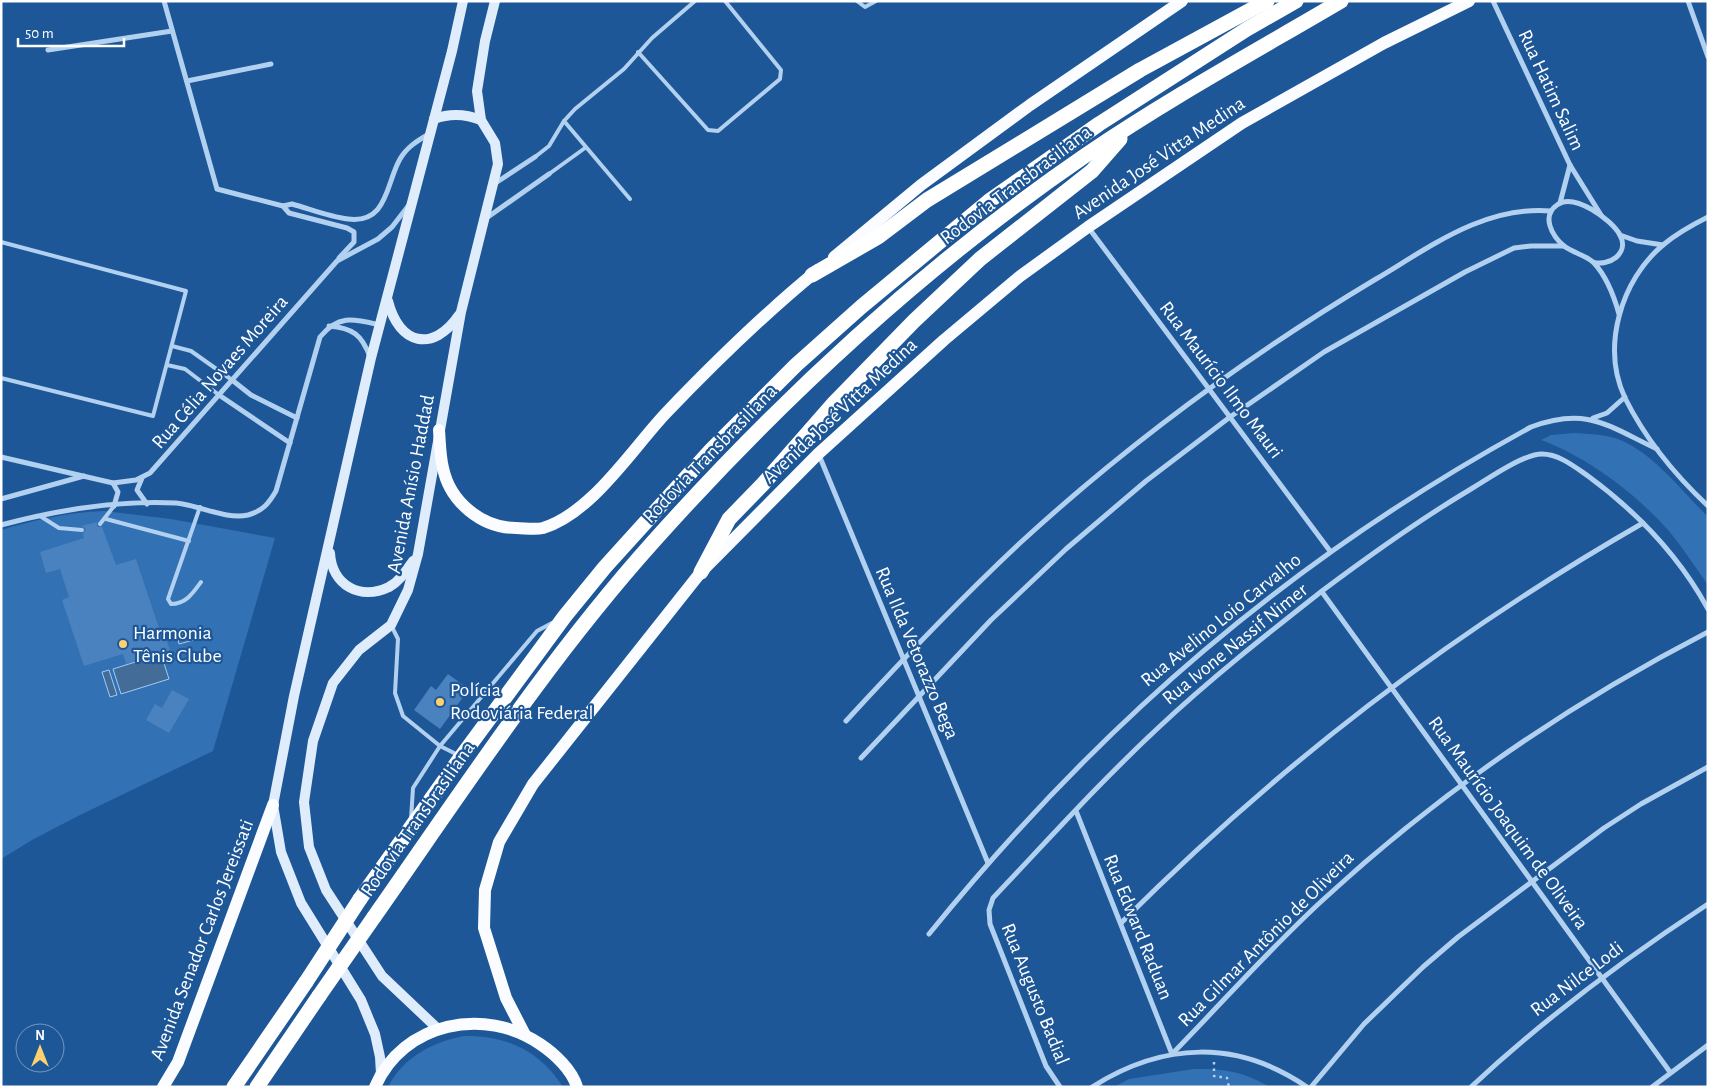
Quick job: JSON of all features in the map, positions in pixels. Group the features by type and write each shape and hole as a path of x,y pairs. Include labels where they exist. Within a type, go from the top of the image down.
{"highway":[{"path":"812,275 878,237 928,200 1132,75 1267,1"},
{"name":"Rodovia Transbrasiliana","path":"257,1087 374,917 471,759 565,616 605,567 711,450 796,365 875,295 989,201 1040,165 1247,29 1296,1"},
{"name":"Rodovia Transbrasiliana","path":"234,1087 410,828 566,648 652,544 770,420 848,346 985,231 1087,155 1183,93 1342,1"},
{"path":"701,572 729,519 763,484 834,403 980,259 1092,171 1131,126"}],"main road":[{"path":"380,1074 380,1056 375,1034 360,1000 301,903 281,852 273,805 294,696 371,358 463,1"},
{"name":"Avenida Anísio Haddad","path":"438,1029 382,976 326,890 308,847 304,802 313,740 332,683 359,650 391,625 408,590 418,554 438,430 461,312 498,164 492,134 481,120 477,91 483,50 495,1"},
{"path":"438,430 443,470 454,493 470,512 487,523 507,528 542,528 564,518 581,505 666,413 812,275 936,174 1030,104 1182,1"},
{"name":"Avenida José Vitta Medina","path":"524,1033 506,998 484,928 484,890 499,842 533,784 701,572 818,454 944,340 1020,277 1088,227 1242,123 1384,43 1469,1"},
{"path":"434,119 462,115 481,120"},
{"path":"387,300 397,325 405,334"},
{"path":"380,325 416,339 434,338 447,330 461,312"},
{"path":"329,540 331,566 340,582 362,590 370,591 388,587 402,577 418,554"},
{"name":"Avenida Senador Carlos Jereissati","path":"163,1087 178,1062 273,805"},
{"path":"375,1087 380,1074 396,1054 416,1039 438,1029 467,1023 496,1024 524,1033 554,1053 577,1087"}],"street":[{"path":"164,1 217,189 283,206 292,204 349,219 366,216 380,207 402,156 415,142 429,134"},
{"name":"Rua Hatim Salim","path":"1493,1 1570,165 1602,218"},
{"path":"1688,1 1708,57"},
{"path":"48,50 172,30"},
{"path":"187,81 271,64"},
{"path":"492,185 535,156"},
{"name":"Rua Hatim Salim","path":"1570,165 1560,203 1572,201 1578,203 1602,218 1620,235"},
{"path":"485,219 549,174"},
{"name":"Rua Célia Novaes Moreira","path":"337,261 378,238 392,227 410,203"},
{"path":"1560,203 1551,211 1549,217 1551,229 1564,246 1593,262 1605,264 1616,258 1622,247 1620,235 1638,241 1663,245"},
{"path":"283,206 288,213 346,228 349,219"},
{"path":"316,220 320,216 318,211"},
{"path":"846,721 981,580 1061,506 1158,426 1209,388 1344,299 1472,224 1512,211 1551,211"},
{"path":"1708,217 1663,245 1636,276 1620,315 1616,339 1617,364 1625,397 1657,449 1708,506"},
{"name":"Rua Maurício Ilmo Mauri","path":"1088,227 1330,551"},
{"name":"Rua Célia Novaes Moreira","path":"113,483 128,482 142,478 160,464 337,261 355,238 354,232 346,228"},
{"path":"861,758 991,620 1066,549 1146,480 1230,417 1340,342 1465,272 1514,248 1564,246"},
{"path":"1593,262 1608,285 1620,315"},
{"path":"1,525 80,508 177,504 246,516 267,506 276,491 320,337 329,326 340,320 380,325"},
{"path":"329,326 342,327 360,335 371,358"},
{"path":"232,380 251,395 296,418"},
{"path":"219,395 290,443"},
{"name":"Rua Avelino Loio Carvalho","path":"930,934 988,863 1038,807 1130,716 1227,630 1330,551 1413,495 1531,427 1558,419 1593,418 1607,413 1625,397"},
{"name":"Rua Avelino Loio Carvalho","path":"1593,418 1657,449"},
{"name":"Rua Ilda Vetorazzo Bega","path":"818,454 988,863"},
{"name":"Rua Ivone Nassif Nimer","path":"989,910 993,898 1119,765 1197,692 1322,592 1387,543 1456,498 1531,456 1545,454 1560,458 1582,472 1624,504 1643,523"},
{"path":"1,457 113,483 118,492 114,506"},
{"path":"1,499 84,476"},
{"path":"142,478 137,490 148,504"},
{"path":"1121,923 1223,825 1324,738 1437,653 1538,586 1643,523 1677,562 1708,610"},
{"name":"Rua Maurício Joaquim de Oliveira","path":"1322,592 1670,1072"},
{"name":"Rua Gilmar Antônio de Oliveira","path":"1172,1054 1261,960 1324,898 1406,828 1462,784 1559,716 1708,632"},
{"path":"1311,1087 1364,1024 1423,967 1495,908 1604,828 1708,767"},
{"name":"Rua Edward Raduan","path":"1076,811 1172,1054"},
{"name":"Rua Nilce Lodi","path":"1471,1087 1529,1035 1601,977 1708,904"},
{"name":"Rua Augusto Badial","path":"989,910 990,924 1046,1066 1060,1087"},
{"path":"1652,1087 1708,1045"},
{"path":"1092,1087 1126,1068 1158,1056 1193,1051 1214,1053 1258,1062 1276,1068 1307,1087"}],"lane":[{"path":"535,156 549,146 564,121 575,109 624,69 652,38 695,1"},
{"path":"638,52 708,130 718,132 780,79 781,74 781,70 725,1"},
{"path":"857,1 866,7 876,1"},
{"path":"564,121 630,199"},
{"path":"549,174 585,148"},
{"path":"1,242 186,291 154,416 1,378"},
{"path":"172,346 192,351 232,380"},
{"path":"167,364 185,370 219,395"},
{"path":"100,524 106,519 114,506"},
{"path":"200,508 179,571 168,593 168,599 171,604 178,604 189,598 201,582"},
{"path":"40,516 59,528 82,530"},
{"path":"106,519 189,541"},
{"path":"410,828 413,788 440,746 537,631 565,616"},
{"path":"391,625 398,639 395,693 403,716 440,746 471,759"}],"path":[{"path":"1214,1053 1214,1076 1227,1078 1229,1087"}],"shaded area":[{"path":"1574,433 1615,438 1641,452 1665,472 1708,517 1708,585 1669,531 1641,503 1594,467 1576,456 1541,440 1551,435"},
{"name":"Harmonia Tênis Clube","path":"104,511 171,519 275,538 213,751 78,816 1,859 1,530 52,517"},
{"path":"202,628 205,637 179,644 177,636"},
{"path":"161,654 169,679 121,694 113,669"},
{"path":"109,670 117,695 110,697 102,672"},
{"path":"464,1036 494,1038 521,1048 544,1064 563,1087 388,1087 394,1076 410,1059 441,1042"},
{"path":"1194,1069 1242,1074 1270,1087 1114,1087 1129,1079"}],"building":[{"path":"97,522 97,527 102,527 116,565 136,559 161,634 164,633 170,650 126,664 123,654 84,666 62,600 69,597 60,569 46,573 40,552 84,538 83,534 86,529 81,526"},
{"name":"Polícia Rodoviária Federal","path":"448,674 463,685 461,689 466,693 440,729 414,710 431,686 436,690"},
{"path":"172,690 189,699 169,733 146,720 155,704 162,708"}],"place":[{"name":"Harmonia Tênis Clube","path":"123,644"},
{"name":"Polícia Rodoviária Federal","path":"440,702"}]}
